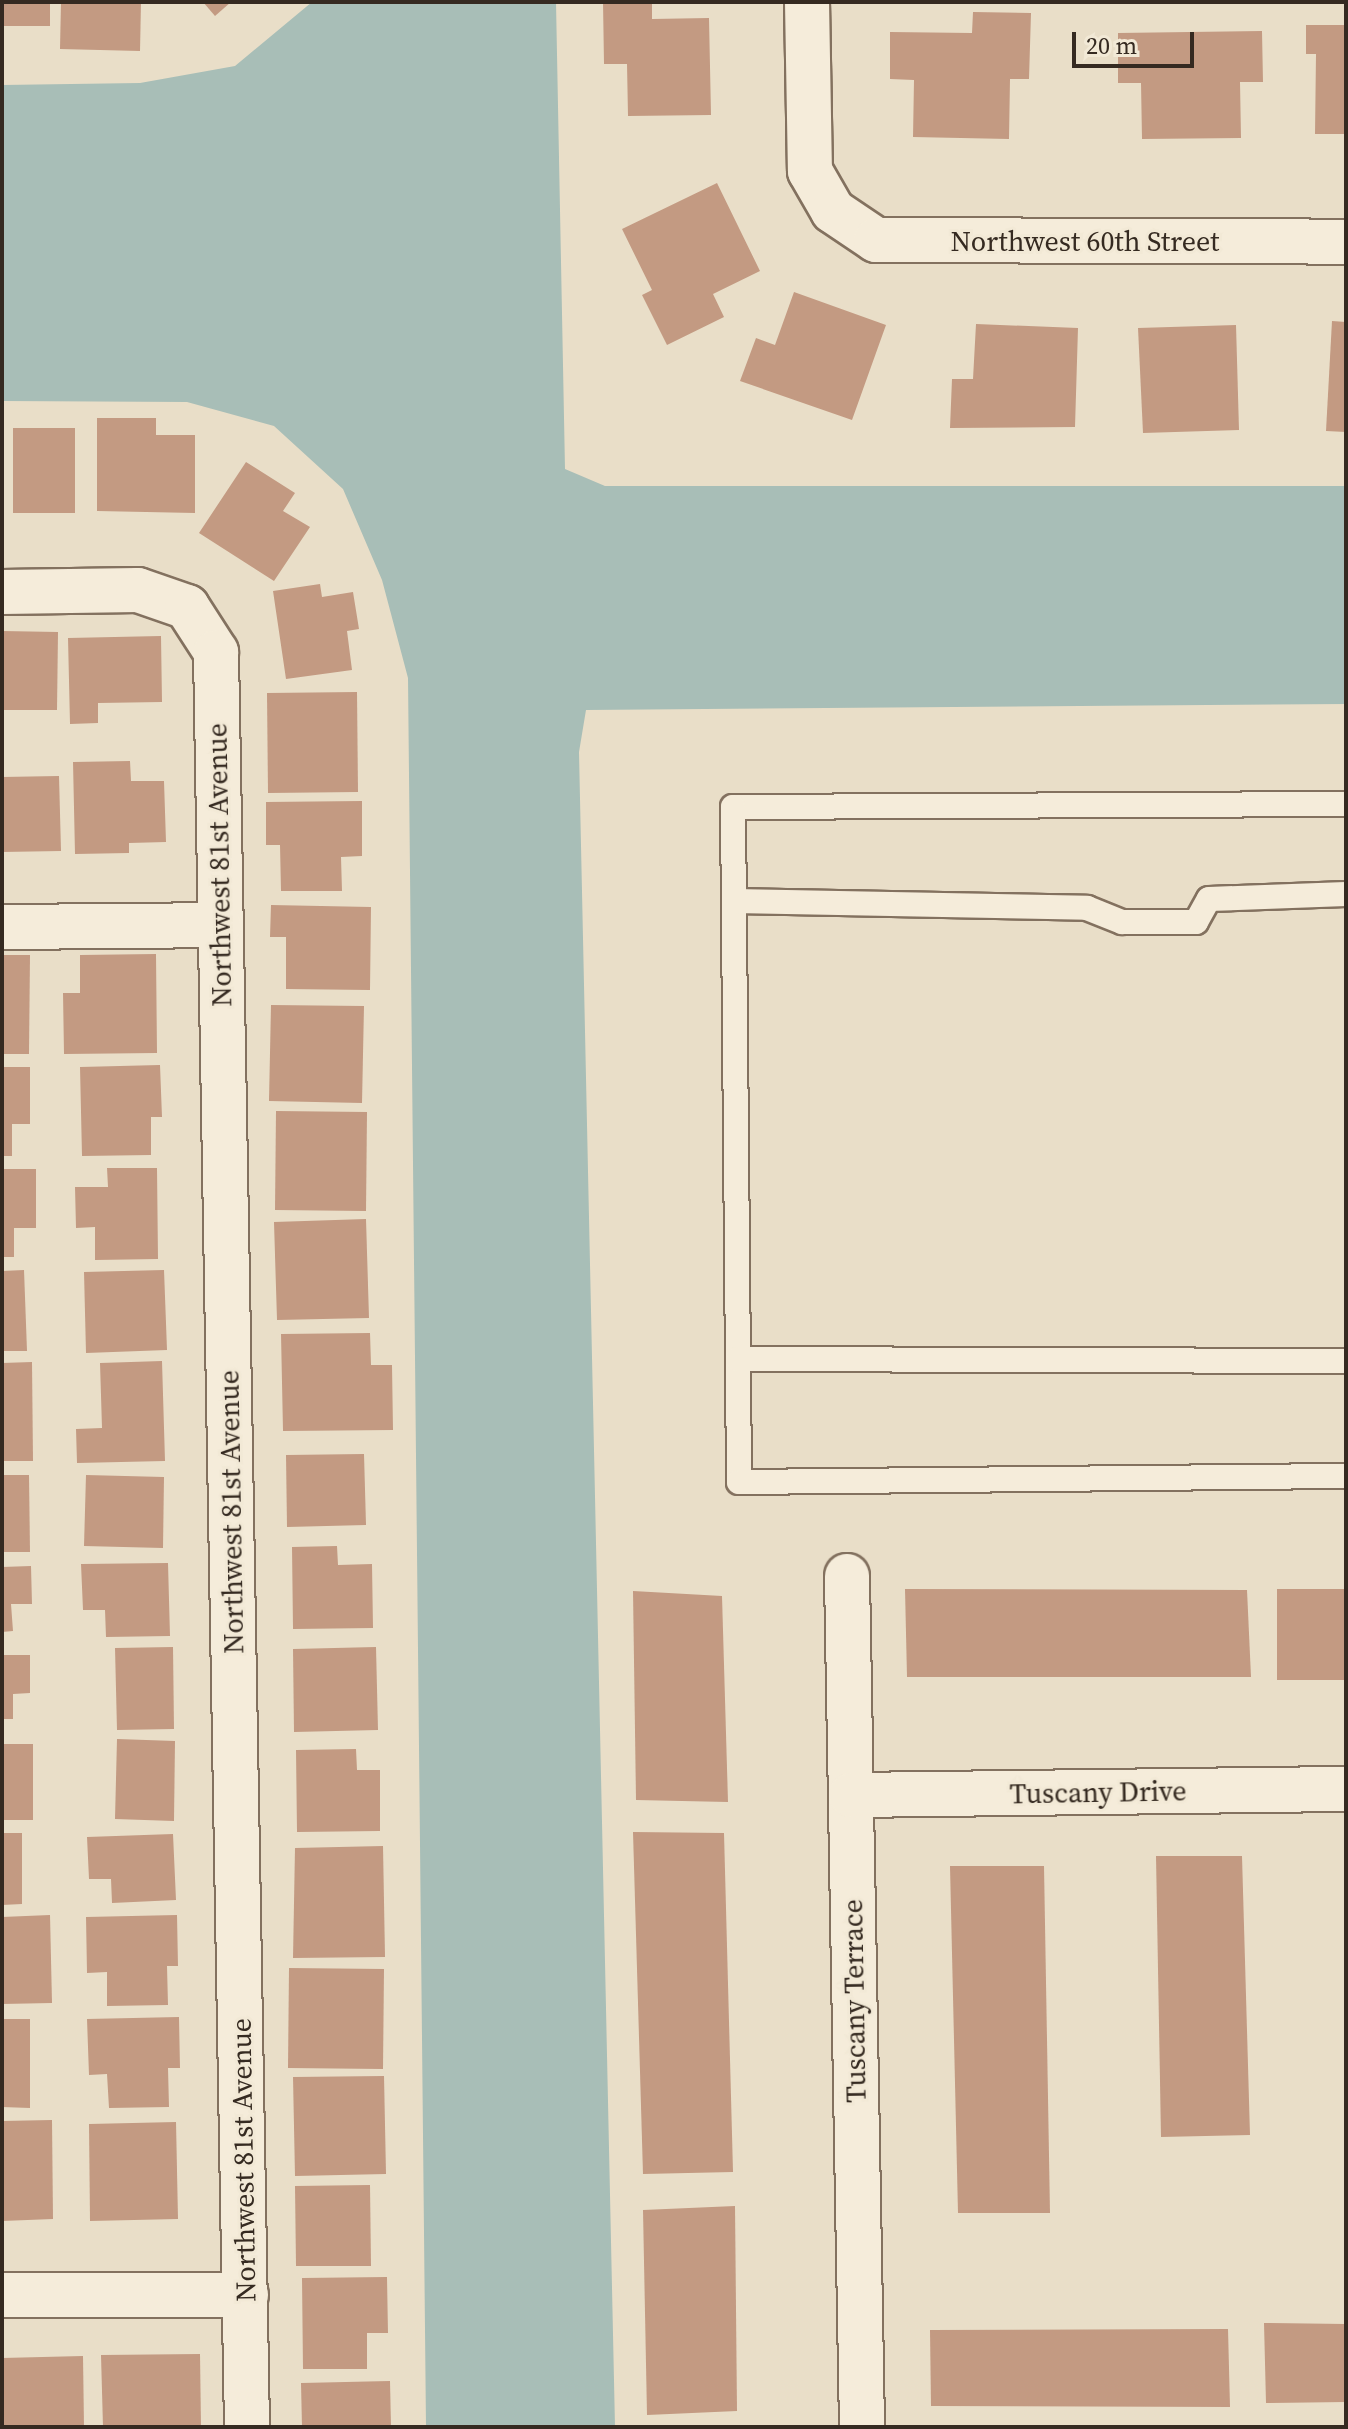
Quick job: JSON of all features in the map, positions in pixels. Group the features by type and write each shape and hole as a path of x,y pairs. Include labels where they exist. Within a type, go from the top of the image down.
{"street":[{"name":"Northwest 60th Street","path":"807,2 810,171 833,211 876,240 1346,242"},
{"name":"Northwest 81st Avenue","path":"2,592 138,590 187,607 216,652 247,2427"},
{"path":"2,927 219,925"},
{"name":"Tuscany Terrace","path":"847,1576 862,2427"},
{"name":"Tuscany Drive","path":"851,1795 1346,1789"},
{"path":"2,2295 246,2295"}],"lane":[{"path":"1346,804 733,807 739,1482 1346,1476"},
{"path":"734,901 1087,908 1122,922 1196,922 1209,899 1346,894"},
{"path":"738,1359 1346,1361"}],"water":[{"path":"312,2 556,2 565,469 605,486 1346,486 1346,704 586,710 579,752 615,2427 426,2427 408,678 382,580 343,489 274,426 187,402 2,401 2,85 140,83 235,66"}],"building":[{"path":"2,2 50,2 50,26 2,26"},
{"path":"61,2 141,2 140,51 60,49"},
{"path":"203,2 231,2 215,16"},
{"path":"603,2 652,2 652,19 709,18 711,115 628,116 627,64 604,64"},
{"path":"973,12 1031,13 1029,79 1010,79 1009,139 913,137 914,80 890,79 890,32 972,33"},
{"path":"1306,25 1346,25 1346,134 1315,134 1316,54 1306,54"},
{"path":"1262,31 1263,82 1240,82 1241,138 1142,139 1141,83 1118,83 1118,33"},
{"path":"717,183 760,271 713,294 724,317 667,345 642,295 652,290 622,229"},
{"path":"794,292 886,325 852,420 740,381 756,338 775,345"},
{"path":"1332,321 1346,322 1346,432 1326,431"},
{"path":"976,324 1078,328 1075,427 950,428 952,379 973,379"},
{"path":"1236,325 1239,430 1143,433 1138,328"},
{"path":"97,418 156,418 156,435 195,435 195,513 97,511"},
{"path":"13,428 75,428 75,513 13,513"},
{"path":"246,462 295,493 283,511 310,527 274,581 199,533"},
{"path":"320,584 322,597 353,592 359,629 347,631 352,670 286,679 273,591"},
{"path":"2,631 58,632 57,710 2,710"},
{"path":"161,636 162,702 98,703 98,723 70,724 68,638"},
{"path":"357,692 358,792 268,793 267,693"},
{"path":"130,761 131,781 164,781 166,842 129,843 129,853 75,854 73,762"},
{"path":"59,776 61,851 2,852 2,777"},
{"path":"362,801 362,856 341,857 342,891 281,891 280,845 266,845 266,802"},
{"path":"271,905 371,907 370,990 286,989 286,937 270,937"},
{"path":"156,954 157,1053 64,1054 63,993 80,993 80,955"},
{"path":"2,955 30,955 29,1054 2,1054"},
{"path":"271,1005 364,1006 362,1103 269,1101"},
{"path":"160,1065 162,1117 151,1117 151,1155 82,1156 80,1067"},
{"path":"2,1067 30,1067 30,1124 12,1124 12,1156 2,1156"},
{"path":"276,1111 367,1112 366,1211 275,1210"},
{"path":"107,1168 157,1168 158,1259 95,1260 95,1227 76,1228 75,1187 108,1187"},
{"path":"2,1169 36,1169 36,1228 14,1228 14,1257 2,1257"},
{"path":"366,1219 369,1318 277,1320 274,1222"},
{"path":"24,1270 27,1351 2,1351 2,1271"},
{"path":"164,1270 167,1350 86,1353 84,1272"},
{"path":"370,1333 371,1365 392,1365 393,1430 283,1431 281,1334"},
{"path":"162,1361 165,1461 77,1463 76,1429 102,1428 100,1363"},
{"path":"32,1362 33,1461 2,1461 2,1363"},
{"path":"364,1454 366,1525 287,1527 286,1455"},
{"path":"2,1475 29,1475 30,1552 2,1552"},
{"path":"86,1475 164,1477 163,1548 84,1546"},
{"path":"337,1546 338,1565 372,1564 373,1628 293,1629 292,1547"},
{"path":"168,1563 170,1636 106,1637 105,1610 83,1610 81,1564"},
{"path":"31,1566 32,1604 11,1604 13,1631 2,1632 2,1567"},
{"path":"905,1589 1247,1590 1251,1677 907,1677"},
{"path":"1277,1589 1346,1589 1346,1680 1277,1680"},
{"path":"633,1591 722,1596 728,1802 636,1800"},
{"path":"173,1647 174,1729 117,1730 115,1648"},
{"path":"376,1647 378,1730 294,1732 293,1649"},
{"path":"2,1655 30,1655 30,1693 13,1694 13,1719 2,1719"},
{"path":"117,1739 175,1741 174,1821 115,1819"},
{"path":"2,1744 33,1744 33,1820 2,1820"},
{"path":"356,1749 357,1770 380,1770 380,1831 297,1832 296,1750"},
{"path":"633,1832 724,1833 733,2172 643,2174"},
{"path":"2,1833 22,1833 22,1904 2,1905"},
{"path":"173,1834 176,1900 112,1903 111,1879 89,1879 87,1837"},
{"path":"383,1846 385,1957 293,1958 295,1848"},
{"path":"1156,1856 1242,1856 1250,2135 1161,2137"},
{"path":"950,1866 1044,1866 1050,2213 958,2213"},
{"path":"50,1915 52,2003 2,2004 2,1917"},
{"path":"177,1915 178,1966 167,1966 168,2005 107,2006 107,1972 87,1973 86,1917"},
{"path":"289,1968 384,1969 383,2069 288,2068"},
{"path":"179,2017 180,2068 168,2068 169,2107 109,2108 107,2074 89,2075 87,2019"},
{"path":"2,2019 30,2019 30,2108 2,2107"},
{"path":"384,2076 386,2174 295,2176 293,2077"},
{"path":"52,2120 53,2219 2,2221 2,2121"},
{"path":"176,2122 178,2219 90,2221 89,2124"},
{"path":"370,2185 371,2266 296,2266 295,2186"},
{"path":"735,2206 737,2411 647,2415 643,2210"},
{"path":"387,2277 388,2333 367,2333 367,2369 303,2369 302,2278"},
{"path":"1264,2323 1346,2324 1346,2402 1266,2403"},
{"path":"1228,2329 1230,2407 931,2406 930,2330"},
{"path":"200,2354 201,2427 103,2427 101,2355"},
{"path":"83,2356 84,2427 2,2427 2,2358"},
{"path":"390,2381 391,2427 302,2427 301,2383"}]}
